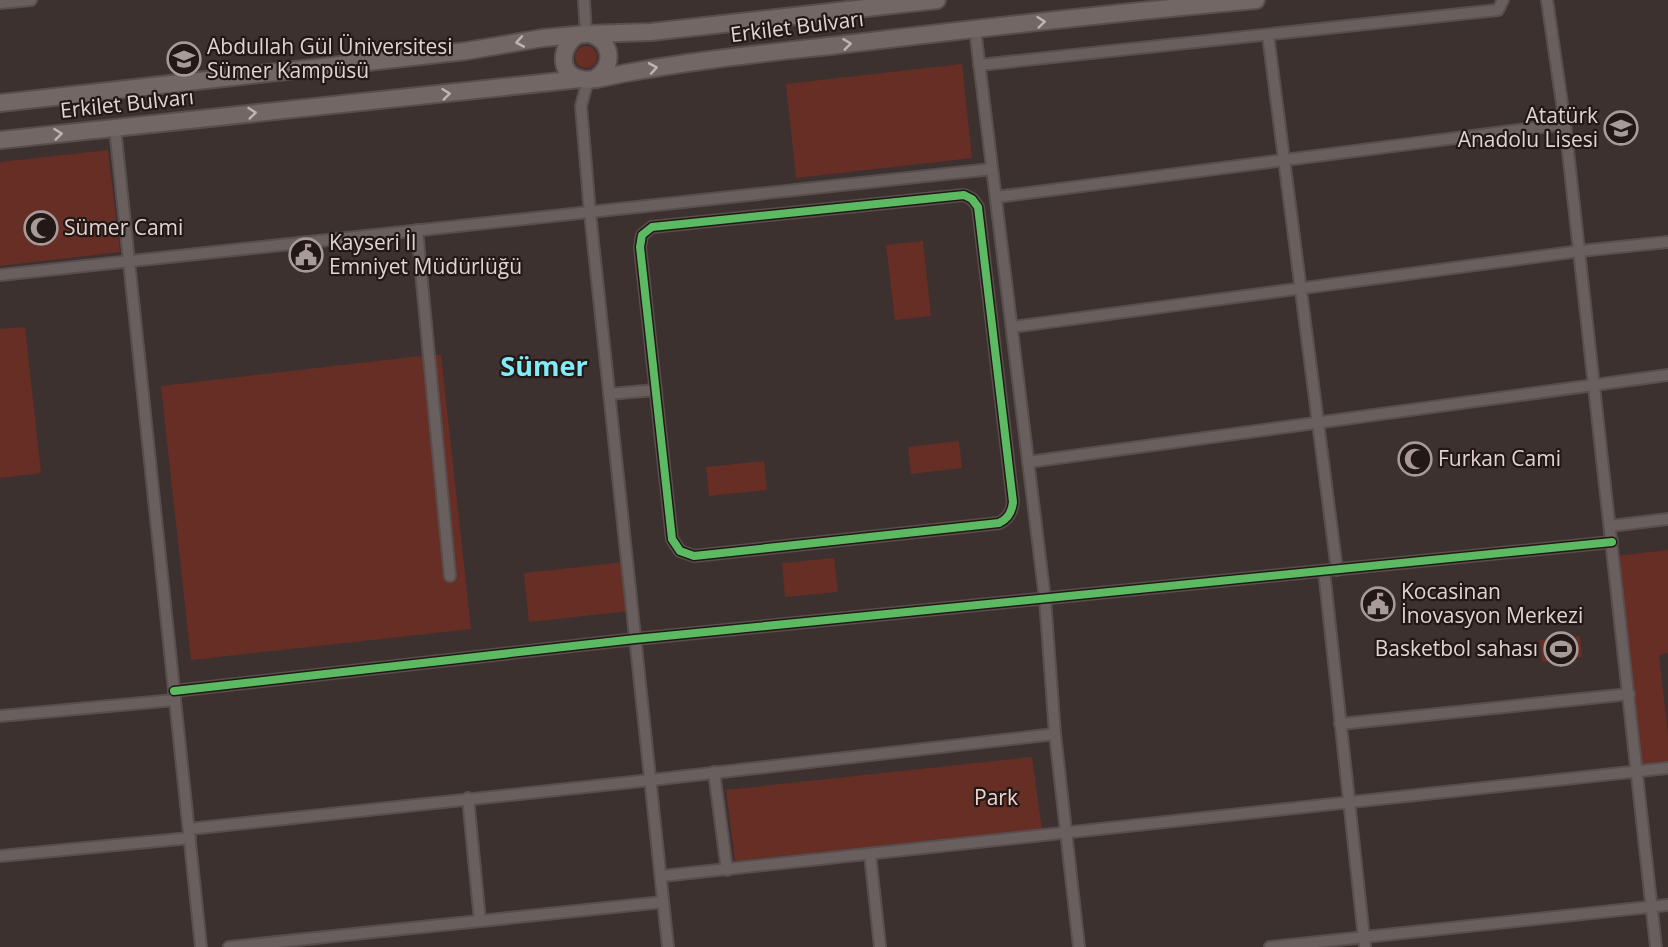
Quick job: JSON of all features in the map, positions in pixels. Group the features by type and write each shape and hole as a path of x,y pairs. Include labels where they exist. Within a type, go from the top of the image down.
{"main road":[{"name":"Erkilet Bulvarı","path":"0,103 466,51 543,38 651,32 937,0"},
{"name":"Erkilet Bulvarı","path":"0,140 588,79 662,66 975,29 1256,0"},
{"path":"585,34 600,39 608,52 607,67 588,79 568,70 563,60 567,45 585,34"}],"street":[{"path":"0,3 31,0"},
{"path":"584,0 585,34"},
{"path":"979,65 1498,10 1503,0"},
{"path":"1547,0 1580,252 1656,947"},
{"path":"975,29 1045,599 1055,734 1079,947"},
{"path":"1268,35 1337,570"},
{"path":"588,79 581,106 590,213 668,947"},
{"path":"996,197 1565,124"},
{"path":"115,128 201,947"},
{"path":"0,275 992,169"},
{"path":"968,196 978,207 1013,502 1011,511 999,523 689,555 680,551 672,539 656,390 640,243 648,229 968,196"},
{"path":"417,231 450,576"},
{"path":"1012,327 1668,242"},
{"path":"1028,462 1668,375"},
{"path":"609,394 656,390"},
{"path":"1610,526 1668,519"},
{"path":"0,716 635,639 1612,542"},
{"path":"1324,571 1364,942"},
{"path":"1340,724 1629,694"},
{"path":"0,856 468,798 651,780 1055,734"},
{"path":"662,876 1668,768"},
{"path":"714,772 727,870"},
{"path":"468,798 480,921"},
{"path":"870,854 880,947"},
{"path":"229,947 663,902"},
{"path":"1270,947 1364,942 1668,905"}],"green space":[{"path":"582,46 590,46 597,53 597,61 590,68 582,68 575,61 575,53"},
{"path":"962,64 972,158 796,178 786,84"},
{"path":"108,150 120,252 0,266 0,162"},
{"path":"923,241 931,316 895,320 886,245"},
{"path":"25,327 41,473 0,478 0,329"},
{"path":"441,355 471,629 191,660 161,386"},
{"path":"959,441 962,468 911,474 908,447"},
{"path":"764,461 767,490 709,496 706,467"},
{"path":"1668,550 1668,653 1659,655 1668,735 1668,765 1640,768 1615,556"},
{"path":"834,558 838,592 785,597 782,563"},
{"path":"625,562 630,611 529,622 524,573"},
{"name":"Basketbol sahası","path":"1580,636 1582,657 1542,662 1540,640"},
{"name":"Park","path":"1032,757 1042,830 735,861 726,790"}],"cycle path":[{"path":"964,195 972,199 978,207 1013,502 1011,512 999,523 694,556 680,551 672,539 640,247 642,235 652,227 964,195"},
{"path":"174,691 635,639 1612,542"}],"place":[{"name":"Abdullah Gül Üniversitesi Sümer Kampüsü","path":"184,59"},
{"name":"Atatürk Anadolu Lisesi","path":"1621,128"},
{"name":"Sümer Cami","path":"41,228"},
{"name":"Kayseri İl Emniyet Müdürlüğü","path":"306,255"},
{"name":"Furkan Cami","path":"1415,459"},
{"name":"Kocasinan İnovasyon Merkezi","path":"1378,604"},
{"name":"Basketbol sahası","path":"1561,649"}],"district":[{"name":"Sümer","path":"544,367"}]}
